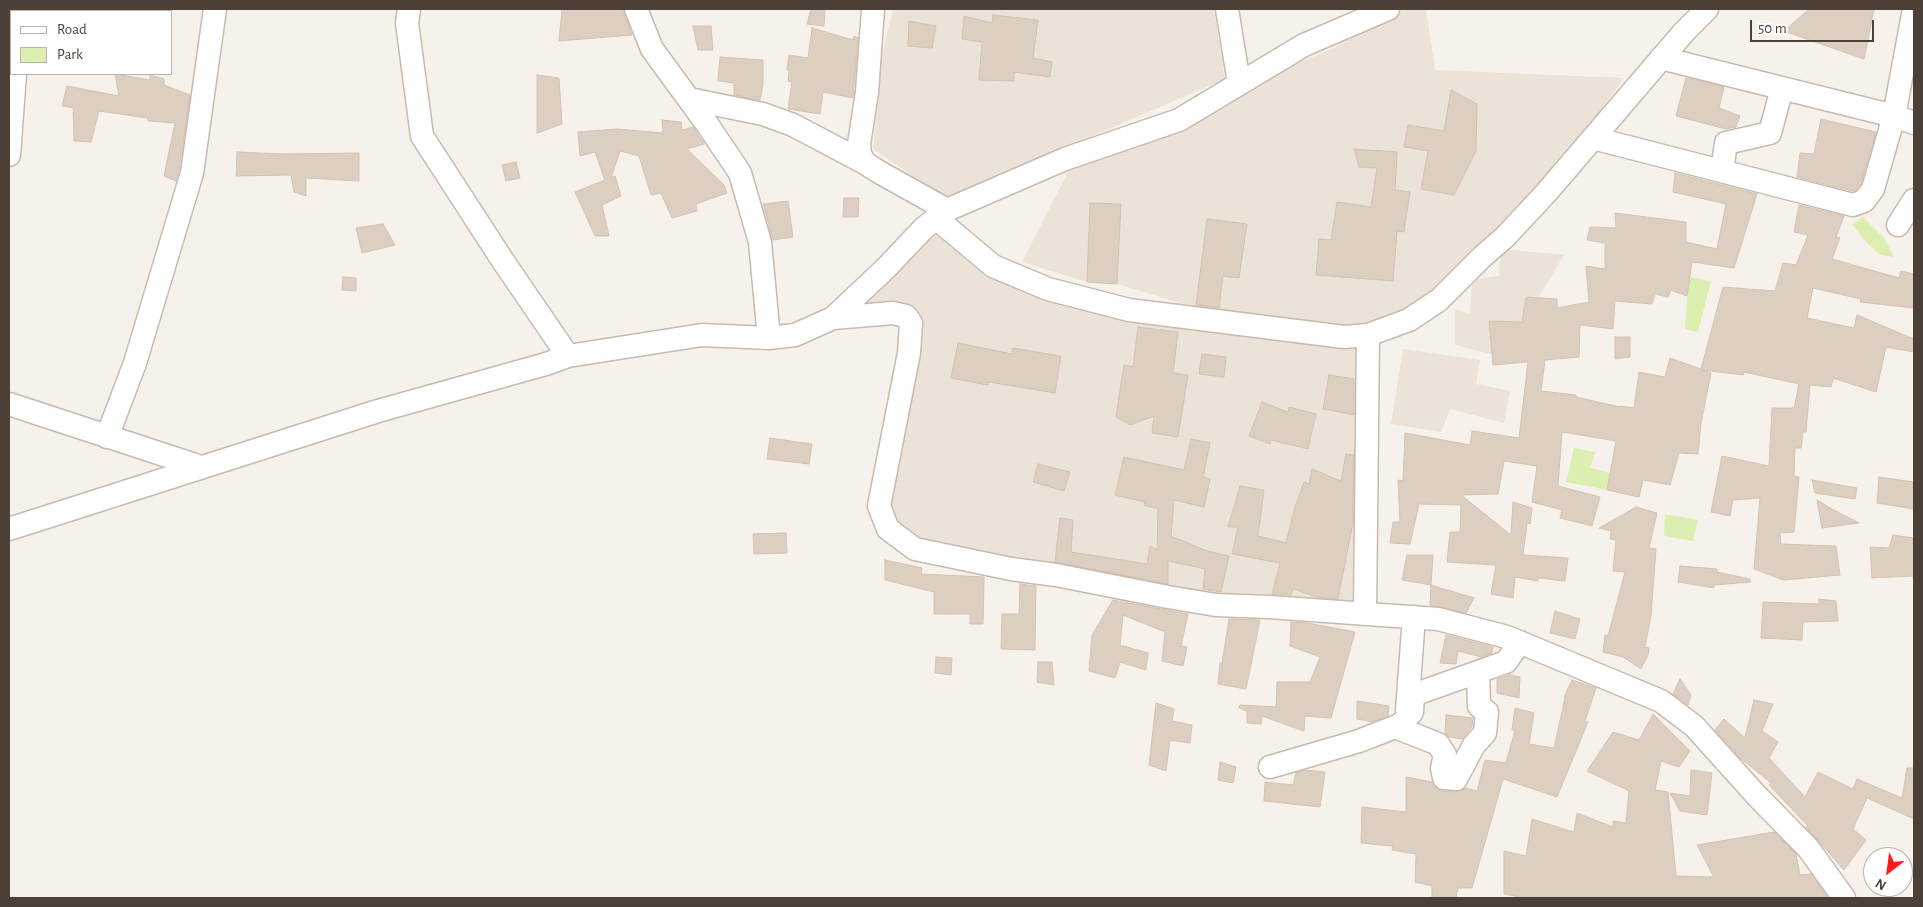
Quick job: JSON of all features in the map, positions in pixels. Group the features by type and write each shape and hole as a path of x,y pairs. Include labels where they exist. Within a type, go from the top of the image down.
{"street":[{"path":"107,437 135,363 192,173 215,9"},
{"path":"409,9 407,23 422,136 503,262 568,356"},
{"path":"636,9 652,49 740,173 760,242 769,338"},
{"path":"865,162 859,144 867,92 873,9"},
{"path":"1227,9 1239,83"},
{"path":"833,318 886,268 924,228 942,214 1065,159 1179,120 1304,45 1388,9"},
{"path":"689,99 763,114 793,125 865,162 942,214 993,266 1048,289 1129,310 1344,337 1368,336 1409,320 1439,300 1505,237 1661,58 1707,9"},
{"path":"1593,138 1853,205 1864,201 1873,189 1904,120 1914,9"},
{"path":"1661,58 1904,120"},
{"path":"9,155 15,75"},
{"path":"1722,171 1726,143 1770,133 1782,88"},
{"path":"1898,225 1914,200"},
{"path":"9,528 378,411 568,356 702,335 769,338 795,335 833,318 893,312 906,316 910,323 909,353 879,506 888,529 915,549 1168,598 1216,605 1438,619 1507,637 1661,701 1694,726 1757,796 1808,848 1844,898"},
{"path":"1365,614 1368,336"},
{"path":"9,404 200,468"},
{"path":"1401,723 1414,617"},
{"path":"1270,767 1359,741 1401,723 1412,712 1413,695 1506,662 1520,642"},
{"path":"1401,723 1438,744 1445,755 1442,768 1444,778 1456,779 1474,745 1485,733 1487,712 1479,706 1478,672"}],"shaded area":[{"path":"893,9 1214,9 1225,79 946,199 873,149 882,56"},
{"path":"1403,9 1426,9 1435,70 1624,78 1522,218 1483,256 1385,329 1368,335 1365,613 1011,569 888,529 906,317 833,318 936,218 1048,289 1196,308 1117,284 1087,282 1022,262 1076,156 1332,49"},
{"path":"1501,249 1564,255 1503,357 1455,345 1455,309 1470,314 1472,280 1499,276"},
{"path":"1403,349 1480,360 1476,384 1510,391 1504,423 1450,409 1441,432 1391,424"}],"green space":[{"path":"1863,217 1884,238 1894,257 1880,255 1864,240 1852,224"},
{"path":"1689,277 1711,281 1698,332 1685,329"},
{"path":"1574,448 1595,452 1590,468 1610,473 1607,490 1566,482"},
{"path":"1665,514 1698,520 1693,541 1664,536"}],"building":[{"path":"562,9 623,9 632,35 559,41"},
{"path":"811,9 825,9 824,26 807,24"},
{"path":"1809,9 1874,9 1864,59 1784,31"},
{"path":"993,15 1038,20 1033,58 1052,62 1050,77 1014,72 1014,81 979,80 982,42 962,39 964,16 992,23"},
{"path":"909,21 936,26 932,48 908,46"},
{"path":"693,26 711,26 713,50 698,50"},
{"path":"812,28 853,40 854,36 858,38 853,98 823,92 820,114 788,109 792,82 788,81 789,55 808,58"},
{"path":"720,57 763,60 763,85 760,100 734,95 734,83 718,81"},
{"path":"115,75 150,80 150,75 164,79 164,85 190,95 176,181 164,176 175,123 148,121 148,118 99,111 91,142 74,141 73,108 62,106 67,86 119,96"},
{"path":"537,75 559,78 562,124 537,133"},
{"path":"1686,78 1724,87 1719,108 1740,116 1736,127 1726,129 1676,116"},
{"path":"1451,90 1477,104 1476,151 1454,195 1421,189 1428,151 1404,147 1408,125 1444,131"},
{"path":"1821,119 1876,132 1861,183 1856,190 1852,191 1797,177 1800,153 1814,154"},
{"path":"662,120 681,122 682,130 693,127 704,144 687,149 724,185 727,193 696,204 697,211 672,218 661,193 651,195 639,156 620,151 611,178 615,176 621,196 602,205 609,236 595,236 575,192 605,180 595,152 580,156 578,132 617,129 663,133"},
{"path":"1354,149 1397,152 1395,190 1410,192 1404,232 1397,231 1393,281 1316,275 1319,239 1331,240 1337,202 1371,207 1377,168 1359,167"},
{"path":"237,152 285,154 359,153 359,181 306,178 306,196 294,192 291,175 236,176"},
{"path":"516,162 520,178 506,181 502,165"},
{"path":"1675,173 1757,194 1734,268 1692,262 1687,296 1671,290 1668,297 1655,294 1652,304 1615,301 1613,329 1580,325 1579,357 1545,360 1541,391 1576,395 1576,397 1620,407 1634,408 1639,372 1665,377 1670,358 1701,369 1723,287 1775,291 1783,263 1796,265 1808,235 1794,232 1799,205 1844,216 1836,237 1840,238 1832,259 1899,278 1901,271 1914,274 1914,308 1860,302 1861,299 1813,288 1807,318 1854,328 1857,315 1914,339 1914,352 1886,347 1876,392 1833,378 1831,387 1810,385 1806,432 1803,432 1801,448 1795,448 1794,476 1799,477 1794,532 1780,533 1781,544 1836,546 1840,575 1783,580 1754,569 1760,498 1733,500 1730,516 1711,512 1722,456 1769,466 1772,408 1794,408 1799,384 1744,372 1743,375 1702,370 1711,373 1701,423 1698,454 1679,453 1670,485 1643,480 1639,497 1607,490 1616,441 1562,432 1558,486 1600,497 1592,526 1560,518 1562,510 1532,502 1537,466 1504,461 1498,494 1461,495 1511,535 1513,502 1532,508 1530,524 1527,523 1523,555 1568,558 1565,581 1538,578 1538,581 1515,577 1513,598 1491,594 1496,565 1447,562 1450,532 1460,532 1461,505 1419,504 1410,544 1390,543 1393,522 1400,522 1398,480 1403,481 1405,433 1470,445 1472,431 1519,438 1528,362 1493,365 1489,321 1522,322 1526,297 1557,299 1557,308 1589,302 1586,266 1605,269 1605,243 1587,240 1590,227 1616,228 1615,213 1686,222 1686,242 1717,249 1726,204 1673,192"},
{"path":"844,198 859,198 858,217 843,217"},
{"path":"788,201 793,237 773,240 763,204"},
{"path":"1090,203 1121,204 1117,284 1087,282"},
{"path":"1207,219 1247,224 1239,278 1223,276 1219,308 1196,305"},
{"path":"383,224 395,245 362,253 356,228"},
{"path":"343,277 356,278 356,291 342,290"},
{"path":"1138,327 1178,332 1173,373 1188,375 1178,437 1152,433 1154,416 1130,425 1116,417 1124,365 1133,367"},
{"path":"1615,337 1630,337 1630,357 1615,359"},
{"path":"958,343 1012,354 1013,348 1061,356 1055,393 989,382 988,385 951,378"},
{"path":"1202,354 1226,357 1224,377 1199,374"},
{"path":"1329,375 1354,379 1354,415 1323,409"},
{"path":"1262,402 1288,412 1289,407 1316,414 1308,449 1271,440 1270,444 1249,436"},
{"path":"770,438 812,444 809,464 767,459"},
{"path":"1191,439 1210,443 1203,477 1210,479 1204,507 1174,500 1171,536 1207,551 1229,556 1221,592 1203,589 1205,569 1168,561 1168,584 1055,562 1060,518 1073,520 1071,552 1147,564 1150,546 1157,550 1158,509 1144,505 1145,502 1115,495 1124,457 1184,470"},
{"path":"1346,454 1354,455 1353,523 1338,599 1317,597 1293,589 1291,595 1272,594 1280,563 1232,554 1238,527 1228,527 1240,486 1264,490 1258,536 1286,543 1294,510 1304,482 1309,484 1312,469 1341,481"},
{"path":"1038,464 1070,472 1064,491 1033,482"},
{"path":"1879,477 1914,482 1914,509 1877,503"},
{"path":"1812,480 1857,488 1855,499 1815,493"},
{"path":"1817,500 1832,509 1859,523 1822,528"},
{"path":"1636,507 1657,513 1649,548 1656,549 1651,616 1645,647 1649,648 1648,655 1641,669 1623,657 1603,652 1605,635 1608,636 1625,572 1613,571 1616,540 1610,539 1611,531 1599,528"},
{"path":"786,533 787,553 754,554 753,534"},
{"path":"1893,535 1914,538 1914,576 1872,578 1870,547 1889,548"},
{"path":"1407,555 1433,555 1431,585 1402,580"},
{"path":"885,560 922,568 921,574 984,577 983,624 970,624 970,614 934,614 934,592 885,580"},
{"path":"1680,566 1717,569 1717,572 1750,579 1750,582 1714,585 1714,588 1678,582"},
{"path":"1020,584 1036,586 1035,650 1001,649 1002,614 1019,614"},
{"path":"1431,585 1474,598 1466,613 1430,605"},
{"path":"1819,599 1836,601 1838,621 1803,622 1802,640 1761,638 1763,602 1819,604"},
{"path":"1113,600 1188,614 1181,646 1187,647 1183,666 1162,661 1165,632 1123,615 1120,645 1148,653 1146,670 1120,662 1115,678 1089,671 1092,635"},
{"path":"1555,611 1580,619 1575,639 1550,633"},
{"path":"1229,619 1260,620 1246,689 1218,684 1220,663 1222,663"},
{"path":"1291,622 1355,632 1331,718 1305,716 1304,731 1262,716 1261,724 1247,723 1247,711 1239,708 1240,705 1276,707 1277,682 1310,682 1320,657 1290,646"},
{"path":"1446,635 1493,647 1492,653 1481,657 1458,651 1456,664 1440,663"},
{"path":"936,657 952,658 951,675 935,673"},
{"path":"1038,662 1052,662 1054,685 1037,682"},
{"path":"1510,675 1520,677 1519,698 1497,693 1497,679"},
{"path":"1680,679 1691,695 1688,705 1673,694"},
{"path":"1572,680 1596,688 1585,721 1588,722 1557,797 1503,779 1472,888 1458,888 1456,898 1432,898 1432,886 1415,882 1416,854 1392,850 1393,846 1361,843 1362,807 1406,812 1406,777 1432,782 1436,788 1443,791 1455,792 1465,788 1477,791 1485,760 1506,763 1515,730 1512,730 1515,708 1534,713 1529,744 1554,748 1564,697"},
{"path":"1754,700 1773,704 1762,731 1778,742 1769,758 1805,797 1818,772 1853,789 1857,779 1902,798 1907,768 1914,768 1914,819 1867,798 1853,829 1866,840 1844,870 1806,827 1808,826 1769,785 1771,783 1739,757 1715,730 1724,719 1745,738"},
{"path":"1357,701 1389,706 1388,716 1373,722 1357,719"},
{"path":"1156,703 1174,709 1172,721 1192,725 1190,743 1170,740 1166,771 1149,765"},
{"path":"1653,714 1690,751 1679,767 1661,761 1655,790 1668,792 1676,876 1714,877 1697,845 1774,832 1796,854 1800,875 1811,874 1828,898 1526,898 1504,894 1504,851 1526,856 1532,819 1574,832 1577,813 1613,827 1613,821 1626,823 1629,791 1587,771 1613,732 1639,740"},
{"path":"1446,715 1473,718 1472,727 1462,739 1449,737 1445,733"},
{"path":"1220,762 1236,767 1233,783 1218,780"},
{"path":"1305,770 1325,772 1320,807 1264,801 1265,782 1293,785 1296,773"},
{"path":"1691,770 1712,773 1707,815 1680,811 1670,793 1690,796"}]}
